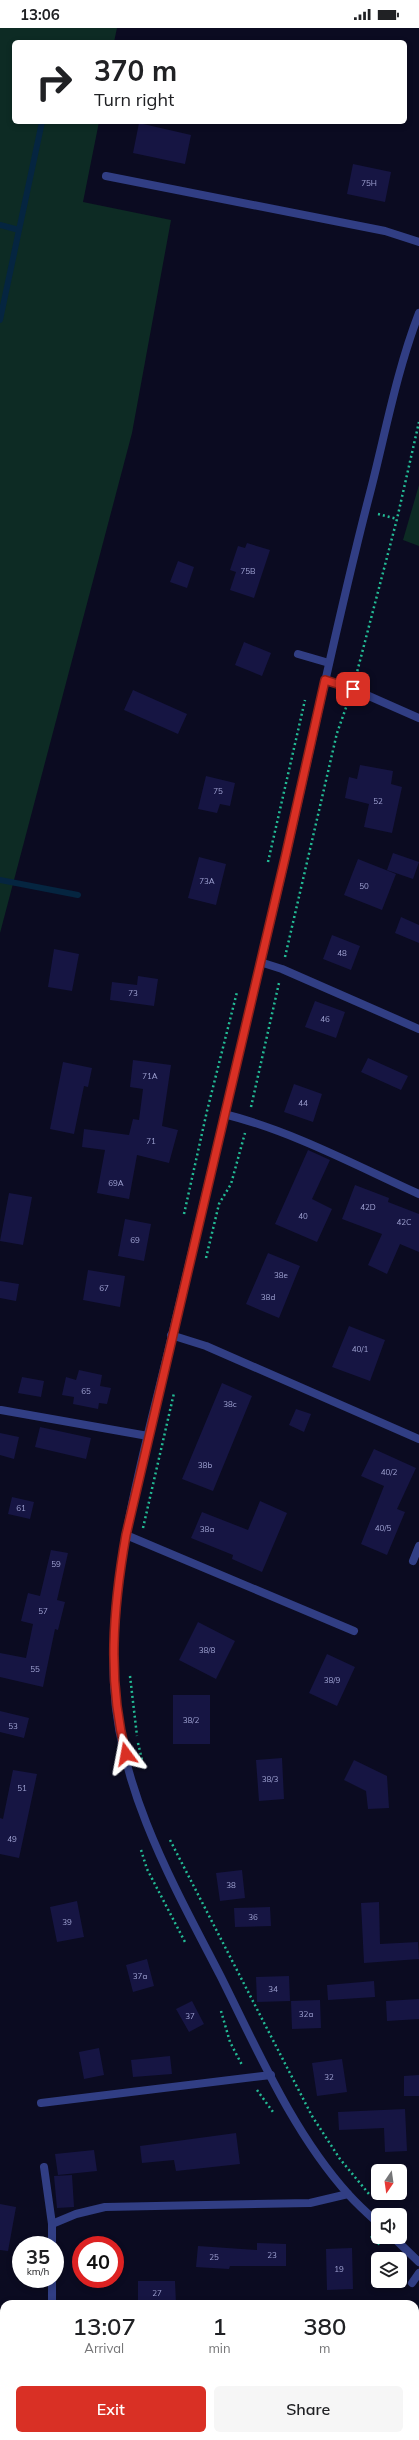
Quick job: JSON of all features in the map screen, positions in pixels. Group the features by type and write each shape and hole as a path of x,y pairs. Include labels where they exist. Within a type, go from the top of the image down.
{"street":[{"path":"106,176 385,231 419,242"},
{"path":"371,2216 348,2194 309,2142 271,2075 151,1838 132,1782 122,1740 114,1689 117,1587 126,1535 329,663 397,384 419,313"},
{"path":"298,654 329,663"},
{"path":"325,680 353,689 419,718"},
{"path":"260,962 282,969 419,1030"},
{"path":"224,1114 248,1120 300,1140 419,1194"},
{"path":"172,1335 206,1346 419,1439"},
{"path":"1,1410 148,1436"},
{"path":"126,1535 354,1631"},
{"path":"413,1561 419,1546"},
{"path":"41,2103 271,2075"},
{"path":"44,2167 52,2224 52,2236"},
{"path":"52,2224 76,2214 105,2207 310,2203 348,2194"},
{"path":"400,2244 419,2262"},
{"path":"412,2283 419,2274"},
{"path":"52,2288 52,2300"}],"path":[{"path":"204,1264 219,1204 231,1184 248,1120 337,733 353,689 397,519 419,422"},
{"path":"268,864 306,694"},
{"path":"183,1218 207,1111 238,987"},
{"path":"140,1540 176,1385"},
{"path":"129,1674 137,1736 145,1772"},
{"path":"167,1833 312,2116 340,2159 371,2194"},
{"path":"140,1847 147,1869 188,1946"},
{"path":"220,2009 230,2042 267,2106 276,2115"},
{"path":"366,2232 383,2248"}],"green space":[{"path":"0,28 117,28 114,40 12,40 12,124 99,124 83,202 171,220 132,433 0,933"},
{"path":"419,485 419,546 403,540"}],"building":[{"path":"139,124 191,135 185,164 133,153"},
{"path":"353,164 391,172 385,202 347,194"},
{"path":"247,543 270,550 254,598 230,590 236,572 230,570 238,546 245,548"},
{"path":"178,561 194,567 187,588 170,582"},
{"path":"244,642 271,653 262,676 235,665"},
{"path":"133,690 187,714 178,734 124,710"},
{"path":"360,765 393,771 391,784 402,787 392,833 364,827 369,804 345,798 349,777 357,779"},
{"path":"206,776 235,783 230,806 220,804 217,813 198,809"},
{"path":"393,853 419,862 413,879 387,870"},
{"path":"199,857 226,864 216,905 188,898"},
{"path":"358,859 396,874 382,910 344,895"},
{"path":"401,917 419,925 419,943 395,933"},
{"path":"332,935 360,946 351,970 323,959"},
{"path":"54,949 79,954 72,991 48,987"},
{"path":"138,976 158,979 154,1006 110,1000 112,982 137,985"},
{"path":"315,1001 345,1012 336,1038 305,1027"},
{"path":"368,1058 408,1076 401,1090 361,1072"},
{"path":"133,1060 171,1065 162,1126 178,1130 169,1163 137,1155 129,1199 97,1193 105,1150 82,1147 84,1129 129,1135 133,1119 139,1120 143,1089 130,1087"},
{"path":"63,1062 92,1068 88,1087 84,1086 74,1134 50,1129"},
{"path":"294,1084 322,1094 313,1122 284,1112"},
{"path":"308,1150 330,1160 312,1199 332,1209 317,1242 275,1224"},
{"path":"355,1185 389,1198 388,1202 419,1214 419,1252 400,1244 387,1274 368,1265 382,1234 342,1219"},
{"path":"9,1193 32,1197 23,1245 0,1241"},
{"path":"125,1219 151,1224 144,1261 118,1256"},
{"path":"268,1253 300,1266 279,1318 246,1304"},
{"path":"88,1270 125,1276 120,1307 83,1300"},
{"path":"0,1281 19,1284 16,1301 0,1298"},
{"path":"349,1326 385,1340 370,1381 332,1367"},
{"path":"79,1370 102,1375 100,1386 111,1388 107,1404 99,1403 98,1409 73,1404 74,1397 62,1395 66,1377 76,1380"},
{"path":"22,1377 44,1381 41,1397 18,1393"},
{"path":"222,1383 252,1396 213,1491 182,1479"},
{"path":"296,1409 311,1414 304,1432 289,1425"},
{"path":"40,1427 91,1438 86,1459 35,1447"},
{"path":"0,1433 19,1437 14,1459 0,1455"},
{"path":"374,1449 416,1468 397,1509 405,1512 387,1555 361,1544 384,1486 361,1476"},
{"path":"12,1497 34,1502 30,1519 8,1514"},
{"path":"260,1501 287,1513 262,1572 232,1559 233,1555 191,1538 202,1512 248,1530"},
{"path":"51,1550 68,1553 57,1600 65,1602 58,1630 55,1629 43,1687 0,1677 0,1653 26,1658 33,1624 21,1621 28,1593 40,1596"},
{"path":"198,1622 235,1641 216,1679 179,1660"},
{"path":"327,1654 355,1667 337,1706 309,1693"},
{"path":"173,1695 210,1695 210,1744 173,1744"},
{"path":"0,1711 29,1718 24,1738 0,1732"},
{"path":"282,1758 284,1799 259,1801 256,1760"},
{"path":"354,1760 387,1776 389,1808 368,1809 366,1791 344,1780"},
{"path":"13,1770 37,1774 19,1858 0,1854 0,1818 3,1819"},
{"path":"242,1870 245,1898 220,1901 216,1873"},
{"path":"77,1901 84,1937 57,1942 50,1907"},
{"path":"379,1902 380,1944 418,1942 419,1959 364,1963 361,1903"},
{"path":"270,1907 271,1926 235,1927 234,1908"},
{"path":"147,1959 154,1986 133,1992 126,1965"},
{"path":"289,1976 290,2001 257,2002 256,1977"},
{"path":"374,1981 375,1997 328,2000 327,1985"},
{"path":"419,1999 419,2019 387,2021 386,2001"},
{"path":"320,2000 321,2028 292,2029 291,2001"},
{"path":"192,2001 204,2024 189,2032 176,2009"},
{"path":"99,2048 104,2075 84,2079 79,2052"},
{"path":"170,2056 172,2074 133,2077 131,2060"},
{"path":"342,2059 347,2092 317,2096 312,2063"},
{"path":"419,2075 419,2096 404,2096 404,2076"},
{"path":"405,2109 407,2151 385,2152 384,2128 339,2130 338,2112"},
{"path":"236,2133 240,2164 176,2171 174,2160 142,2163 140,2146"},
{"path":"94,2150 97,2171 58,2175 55,2154"},
{"path":"72,2175 74,2207 57,2208 54,2176"},
{"path":"0,2204 16,2207 8,2251 0,2250"},
{"path":"257,2243 286,2244 286,2266 230,2266 229,2269 196,2267 198,2246 257,2250"},
{"path":"352,2248 353,2289 327,2290 326,2249"},
{"path":"138,2281 175,2281 176,2300 138,2300"}],"waterway":[{"path":"0,225 19,230 42,124"},
{"path":"0,320 19,230"},
{"path":"0,880 78,895"}],"route":[{"path":"126,1754 122,1740 114,1689 114,1638 117,1587 126,1535 175,1320 286,854 325,680 353,689"}]}
